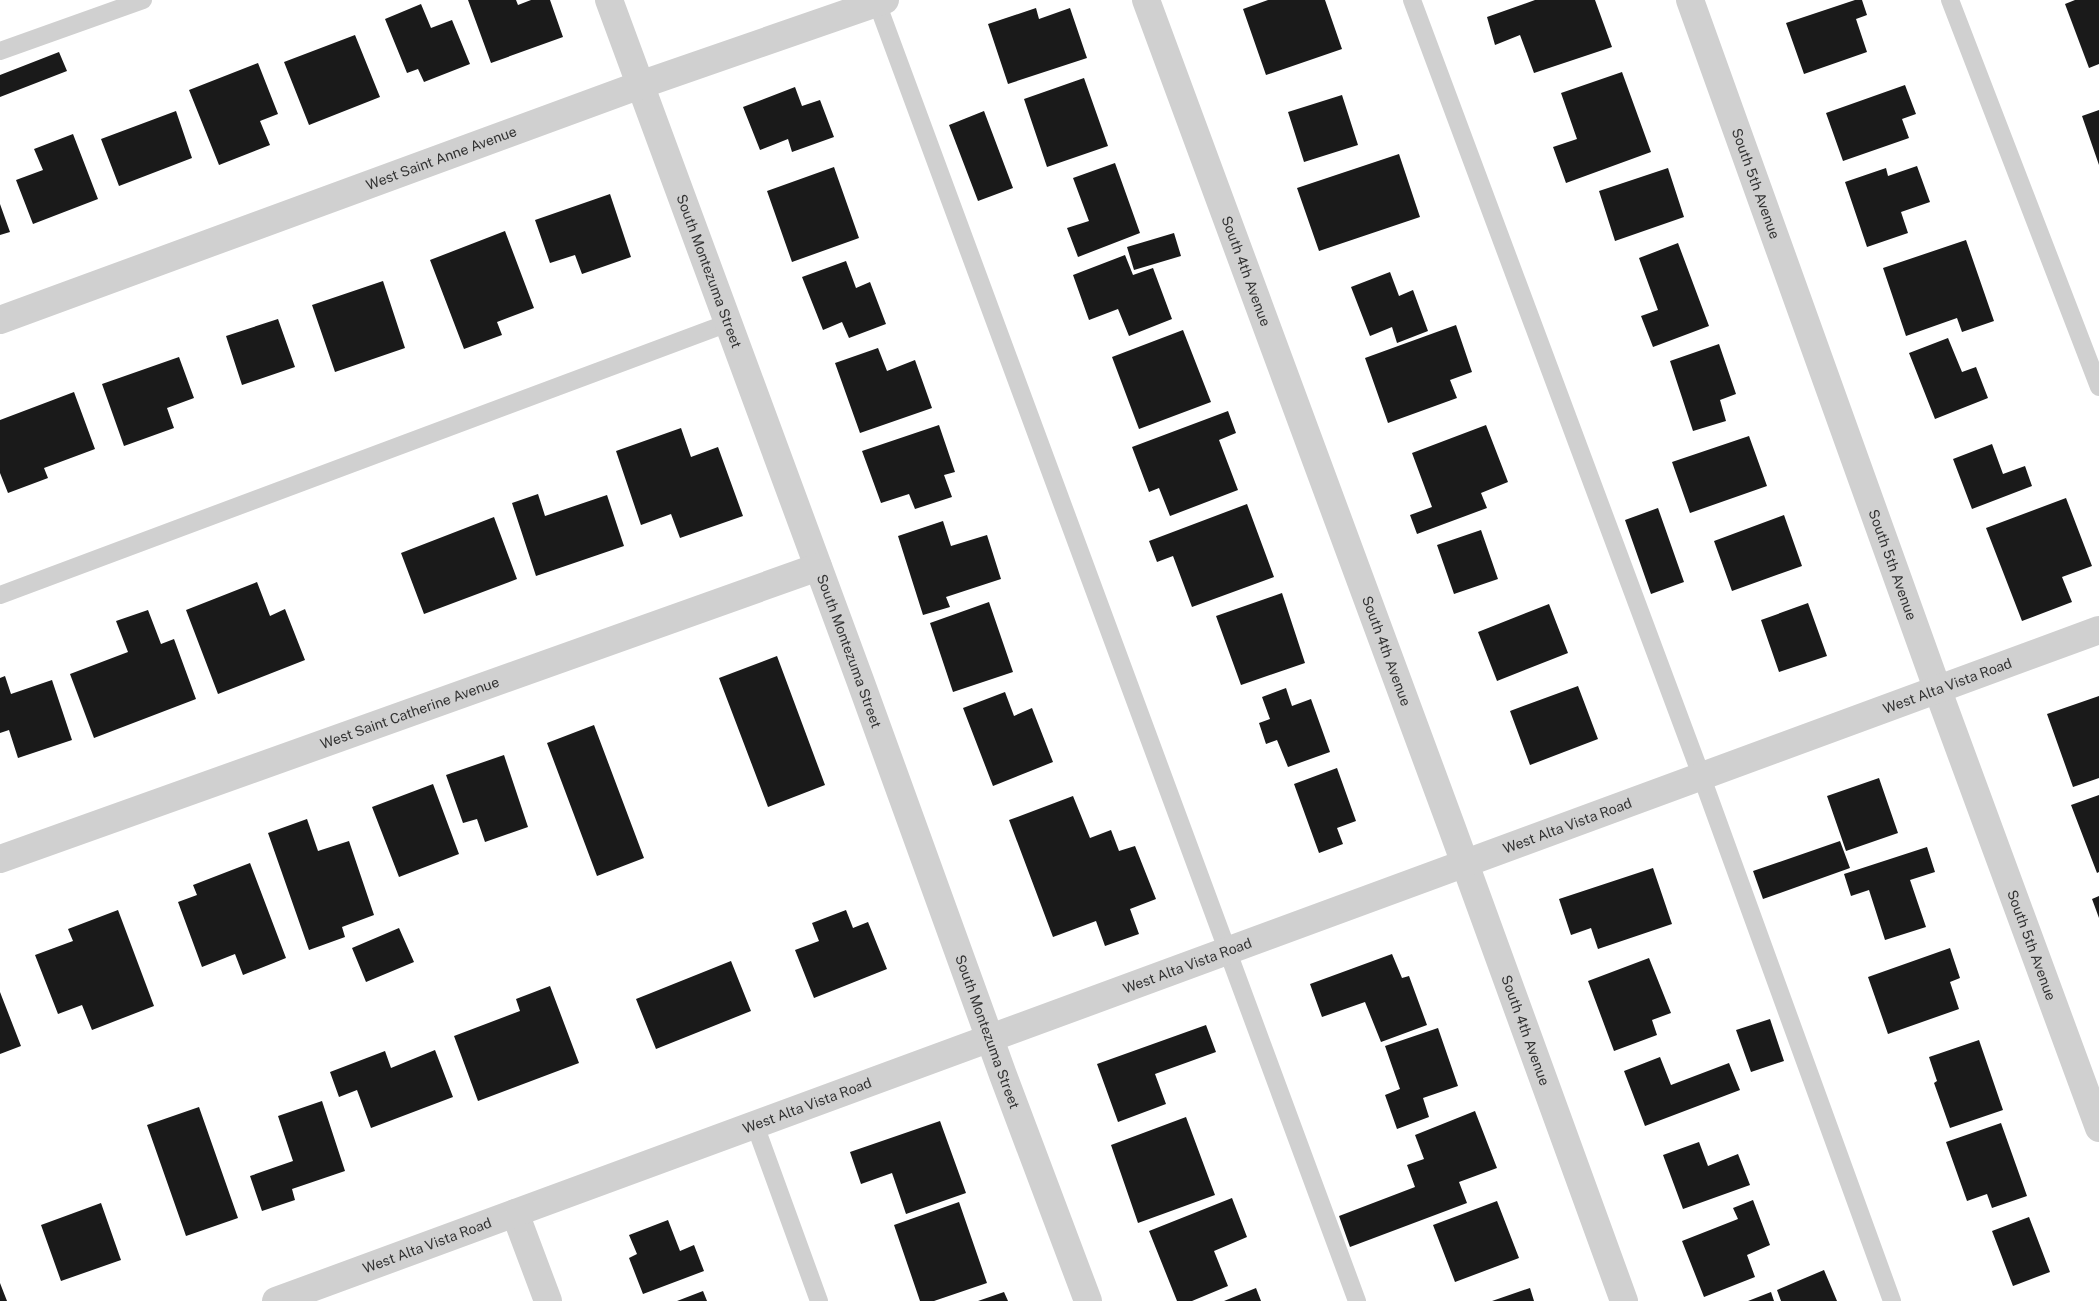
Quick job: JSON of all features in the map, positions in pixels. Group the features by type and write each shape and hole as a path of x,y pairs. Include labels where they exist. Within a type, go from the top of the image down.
{"street":[{"name":"South Montezuma Street","path":"608,0 991,1037 1003,1075 1088,1301"},
{"name":"South 4th Avenue","path":"1146,0 1452,828 1624,1301"},
{"name":"South 5th Avenue","path":"1690,0 1937,688 2099,1128"},
{"name":"West Saint Anne Avenue","path":"0,320 640,86 880,1"},
{"name":"West Saint Catherine Avenue","path":"0,859 818,567"},
{"name":"West Alta Vista Road","path":"278,1301 1937,688 2099,630"},
{"path":"515,1213 548,1301"}],"lane":[{"path":"0,51 143,0"},
{"path":"1412,0 1701,775 1892,1301"},
{"path":"1950,0 2099,387"},
{"path":"880,1 1356,1301"},
{"path":"0,595 728,323"},
{"path":"755,1125 819,1301"}],"building":[{"path":"468,0 516,0 518,5 531,0 550,0 563,37 491,63"},
{"path":"1268,0 1325,0 1342,49 1266,75 1243,9"},
{"path":"1535,0 1595,0 1612,47 1534,73 1520,35 1495,45 1487,17"},
{"path":"1855,0 1862,0 1867,15 1856,19 1867,52 1804,74 1786,23"},
{"path":"2075,0 2099,0 2099,64 2089,68 2065,4"},
{"path":"421,4 431,28 452,20 470,64 424,82 418,69 407,73 385,19"},
{"path":"1036,8 1039,19 1070,8 1087,58 1008,84 988,24"},
{"path":"355,35 380,97 309,125 284,62"},
{"path":"59,52 67,71 0,97 0,75"},
{"path":"258,63 278,114 260,121 270,145 219,165 189,90"},
{"path":"1622,72 1651,152 1566,183 1553,147 1577,139 1561,93"},
{"path":"1084,78 1108,146 1047,167 1024,99"},
{"path":"1905,85 1916,114 1902,119 1909,138 1843,161 1826,113"},
{"path":"795,87 802,106 820,100 834,137 792,152 788,139 760,150 743,107"},
{"path":"1342,95 1358,145 1304,162 1288,112"},
{"path":"2099,110 2099,165 2082,116"},
{"path":"176,111 192,158 119,186 101,139"},
{"path":"984,111 1013,188 978,201 949,125"},
{"path":"73,134 98,199 33,224 16,180 43,170 34,149"},
{"path":"1399,154 1420,217 1319,251 1297,188"},
{"path":"1115,163 1140,233 1078,257 1067,228 1089,221 1073,178"},
{"path":"1917,166 1930,202 1901,212 1908,233 1867,247 1845,182 1886,168 1888,176"},
{"path":"834,167 859,238 792,262 767,191"},
{"path":"1668,168 1684,217 1615,241 1599,191"},
{"path":"610,194 631,257 582,274 575,255 550,263 535,220"},
{"path":"0,204 10,232 0,235"},
{"path":"505,231 534,308 497,322 502,335 464,349 430,260"},
{"path":"1174,233 1181,256 1134,270 1127,247"},
{"path":"1966,240 1994,321 1962,332 1957,318 1906,336 1883,268"},
{"path":"1678,243 1709,326 1653,347 1641,316 1658,310 1639,258"},
{"path":"1125,255 1133,275 1153,268 1172,319 1129,336 1118,309 1089,320 1073,275"},
{"path":"846,261 856,288 870,282 886,324 849,338 842,322 823,330 802,277"},
{"path":"1390,272 1399,296 1413,290 1428,331 1397,343 1392,327 1370,336 1351,287"},
{"path":"383,281 405,348 335,372 312,305"},
{"path":"278,319 295,367 242,385 226,336"},
{"path":"1456,325 1472,372 1450,380 1457,398 1388,423 1365,358"},
{"path":"1183,330 1211,402 1139,429 1112,357"},
{"path":"1948,338 1962,372 1976,367 1988,398 1935,419 1909,353"},
{"path":"1719,344 1736,394 1720,400 1726,421 1693,431 1670,361"},
{"path":"878,348 887,371 915,360 932,408 860,433 835,363"},
{"path":"179,357 194,398 167,408 174,428 124,446 102,384"},
{"path":"74,392 95,449 44,468 48,478 8,493 0,473 0,420"},
{"path":"1228,411 1236,433 1219,440 1238,490 1170,516 1159,488 1149,492 1132,447"},
{"path":"939,425 955,472 944,475 952,497 915,509 909,494 881,503 862,451"},
{"path":"1486,425 1508,482 1481,493 1487,508 1417,534 1410,515 1432,507 1412,453"},
{"path":"681,428 691,457 718,447 743,516 680,538 671,514 641,525 616,451"},
{"path":"1749,436 1767,486 1690,513 1672,462"},
{"path":"1992,444 2003,474 2025,466 2032,486 1972,509 1953,459"},
{"path":"538,494 545,516 607,495 624,546 536,576 512,503"},
{"path":"2066,498 2092,566 2062,577 2072,602 2022,621 1986,528"},
{"path":"1247,504 1274,577 1192,607 1173,556 1157,562 1149,541"},
{"path":"1658,508 1684,582 1651,594 1625,520"},
{"path":"1784,515 1802,566 1732,591 1714,541"},
{"path":"494,517 517,579 424,614 401,553"},
{"path":"943,521 951,546 987,535 1001,579 946,597 950,607 923,615 898,536"},
{"path":"1481,530 1498,579 1454,594 1437,545"},
{"path":"257,582 270,616 285,609 305,660 218,694 186,610"},
{"path":"1282,593 1305,663 1241,685 1216,616"},
{"path":"989,602 1013,672 953,692 930,623"},
{"path":"1808,603 1827,656 1779,672 1761,620"},
{"path":"1549,604 1568,653 1497,681 1478,632"},
{"path":"148,610 161,644 174,639 196,699 94,738 70,674 128,652 116,621"},
{"path":"777,656 825,785 768,807 719,678"},
{"path":"5,676 11,694 52,680 72,740 18,758 9,730 0,733 0,678"},
{"path":"1578,686 1598,739 1530,765 1510,711"},
{"path":"1286,688 1292,706 1311,699 1330,752 1288,767 1277,740 1266,744 1259,723 1270,719 1262,697"},
{"path":"1005,692 1014,716 1032,708 1053,762 993,786 963,708"},
{"path":"2099,696 2099,778 2073,787 2047,714"},
{"path":"594,725 644,858 597,876 547,743"},
{"path":"504,755 528,827 485,842 477,819 463,823 446,775"},
{"path":"1337,768 1356,821 1337,828 1343,844 1319,853 1294,784"},
{"path":"1879,778 1898,833 1846,851 1827,796"},
{"path":"433,784 459,854 399,877 372,807"},
{"path":"2099,795 2099,872 2097,873 2071,805"},
{"path":"1073,796 1090,838 1111,830 1119,851 1135,846 1156,899 1130,909 1139,934 1105,946 1096,921 1053,937 1009,820"},
{"path":"307,819 318,851 349,841 374,915 342,927 345,937 309,950 268,833"},
{"path":"1840,841 1850,868 1763,899 1753,871"},
{"path":"1927,847 1935,872 1910,880 1926,927 1885,940 1869,890 1851,896 1844,874"},
{"path":"250,863 286,958 243,975 235,954 202,967 178,902 197,895 193,885"},
{"path":"1653,868 1672,924 1598,949 1591,928 1571,935 1559,899"},
{"path":"2099,896 2099,918 2092,899"},
{"path":"118,910 154,1006 92,1030 82,1005 58,1014 35,955 73,941 68,929"},
{"path":"846,910 853,928 868,922 887,969 814,998 795,950 819,941 812,923"},
{"path":"399,928 414,962 366,982 352,948"},
{"path":"1950,948 1960,978 1950,982 1959,1009 1888,1034 1868,977"},
{"path":"1392,954 1402,978 1409,976 1427,1025 1381,1042 1365,1002 1322,1017 1310,984"},
{"path":"1649,958 1671,1013 1652,1020 1657,1035 1614,1051 1588,981"},
{"path":"731,961 751,1011 656,1049 636,999"},
{"path":"550,986 579,1063 478,1101 454,1036 520,1011 516,999"},
{"path":"0,992 21,1046 0,1054"},
{"path":"1770,1019 1784,1061 1751,1072 1736,1030"},
{"path":"1206,1025 1216,1052 1155,1074 1166,1104 1118,1122 1097,1064"},
{"path":"1438,1028 1458,1086 1423,1098 1429,1117 1397,1129 1385,1095 1400,1089 1385,1046"},
{"path":"1979,1040 2003,1110 1950,1128 1934,1083 1937,1081 1929,1057"},
{"path":"435,1050 453,1097 371,1128 357,1090 339,1097 330,1072 385,1051 391,1068"},
{"path":"1660,1057 1671,1085 1729,1063 1740,1090 1645,1126 1624,1071"},
{"path":"322,1101 345,1171 292,1189 295,1200 262,1211 250,1176 293,1161 278,1116"},
{"path":"199,1107 238,1218 186,1236 147,1125"},
{"path":"1475,1111 1497,1168 1459,1182 1467,1203 1350,1247 1339,1216 1415,1187 1407,1165 1424,1159 1415,1135"},
{"path":"1186,1117 1215,1195 1138,1223 1111,1145"},
{"path":"940,1121 966,1193 906,1214 892,1173 861,1184 850,1152"},
{"path":"2001,1123 2027,1196 1992,1208 1987,1194 1967,1201 1946,1142"},
{"path":"1699,1142 1708,1166 1738,1154 1750,1185 1683,1209 1663,1155"},
{"path":"1232,1198 1247,1237 1214,1251 1228,1286 1192,1301 1177,1301 1149,1231"},
{"path":"1753,1200 1770,1245 1747,1255 1755,1277 1704,1297 1682,1241 1738,1219 1733,1208"},
{"path":"1497,1201 1519,1258 1455,1282 1433,1225"},
{"path":"959,1202 987,1283 934,1301 920,1301 894,1225"},
{"path":"101,1203 121,1260 61,1281 41,1225"},
{"path":"2029,1217 2050,1272 2013,1286 1992,1231"},
{"path":"668,1220 680,1251 694,1245 704,1271 643,1294 629,1258 637,1254 629,1235"},
{"path":"1824,1270 1837,1301 1781,1301 1777,1290"},
{"path":"0,1283 7,1301 0,1301"},
{"path":"1256,1288 1261,1301 1224,1301"},
{"path":"1530,1288 1534,1301 1492,1301"},
{"path":"703,1291 707,1301 677,1301"},
{"path":"1004,1292 1008,1301 978,1301"},
{"path":"1771,1292 1774,1301 1748,1301"}]}
